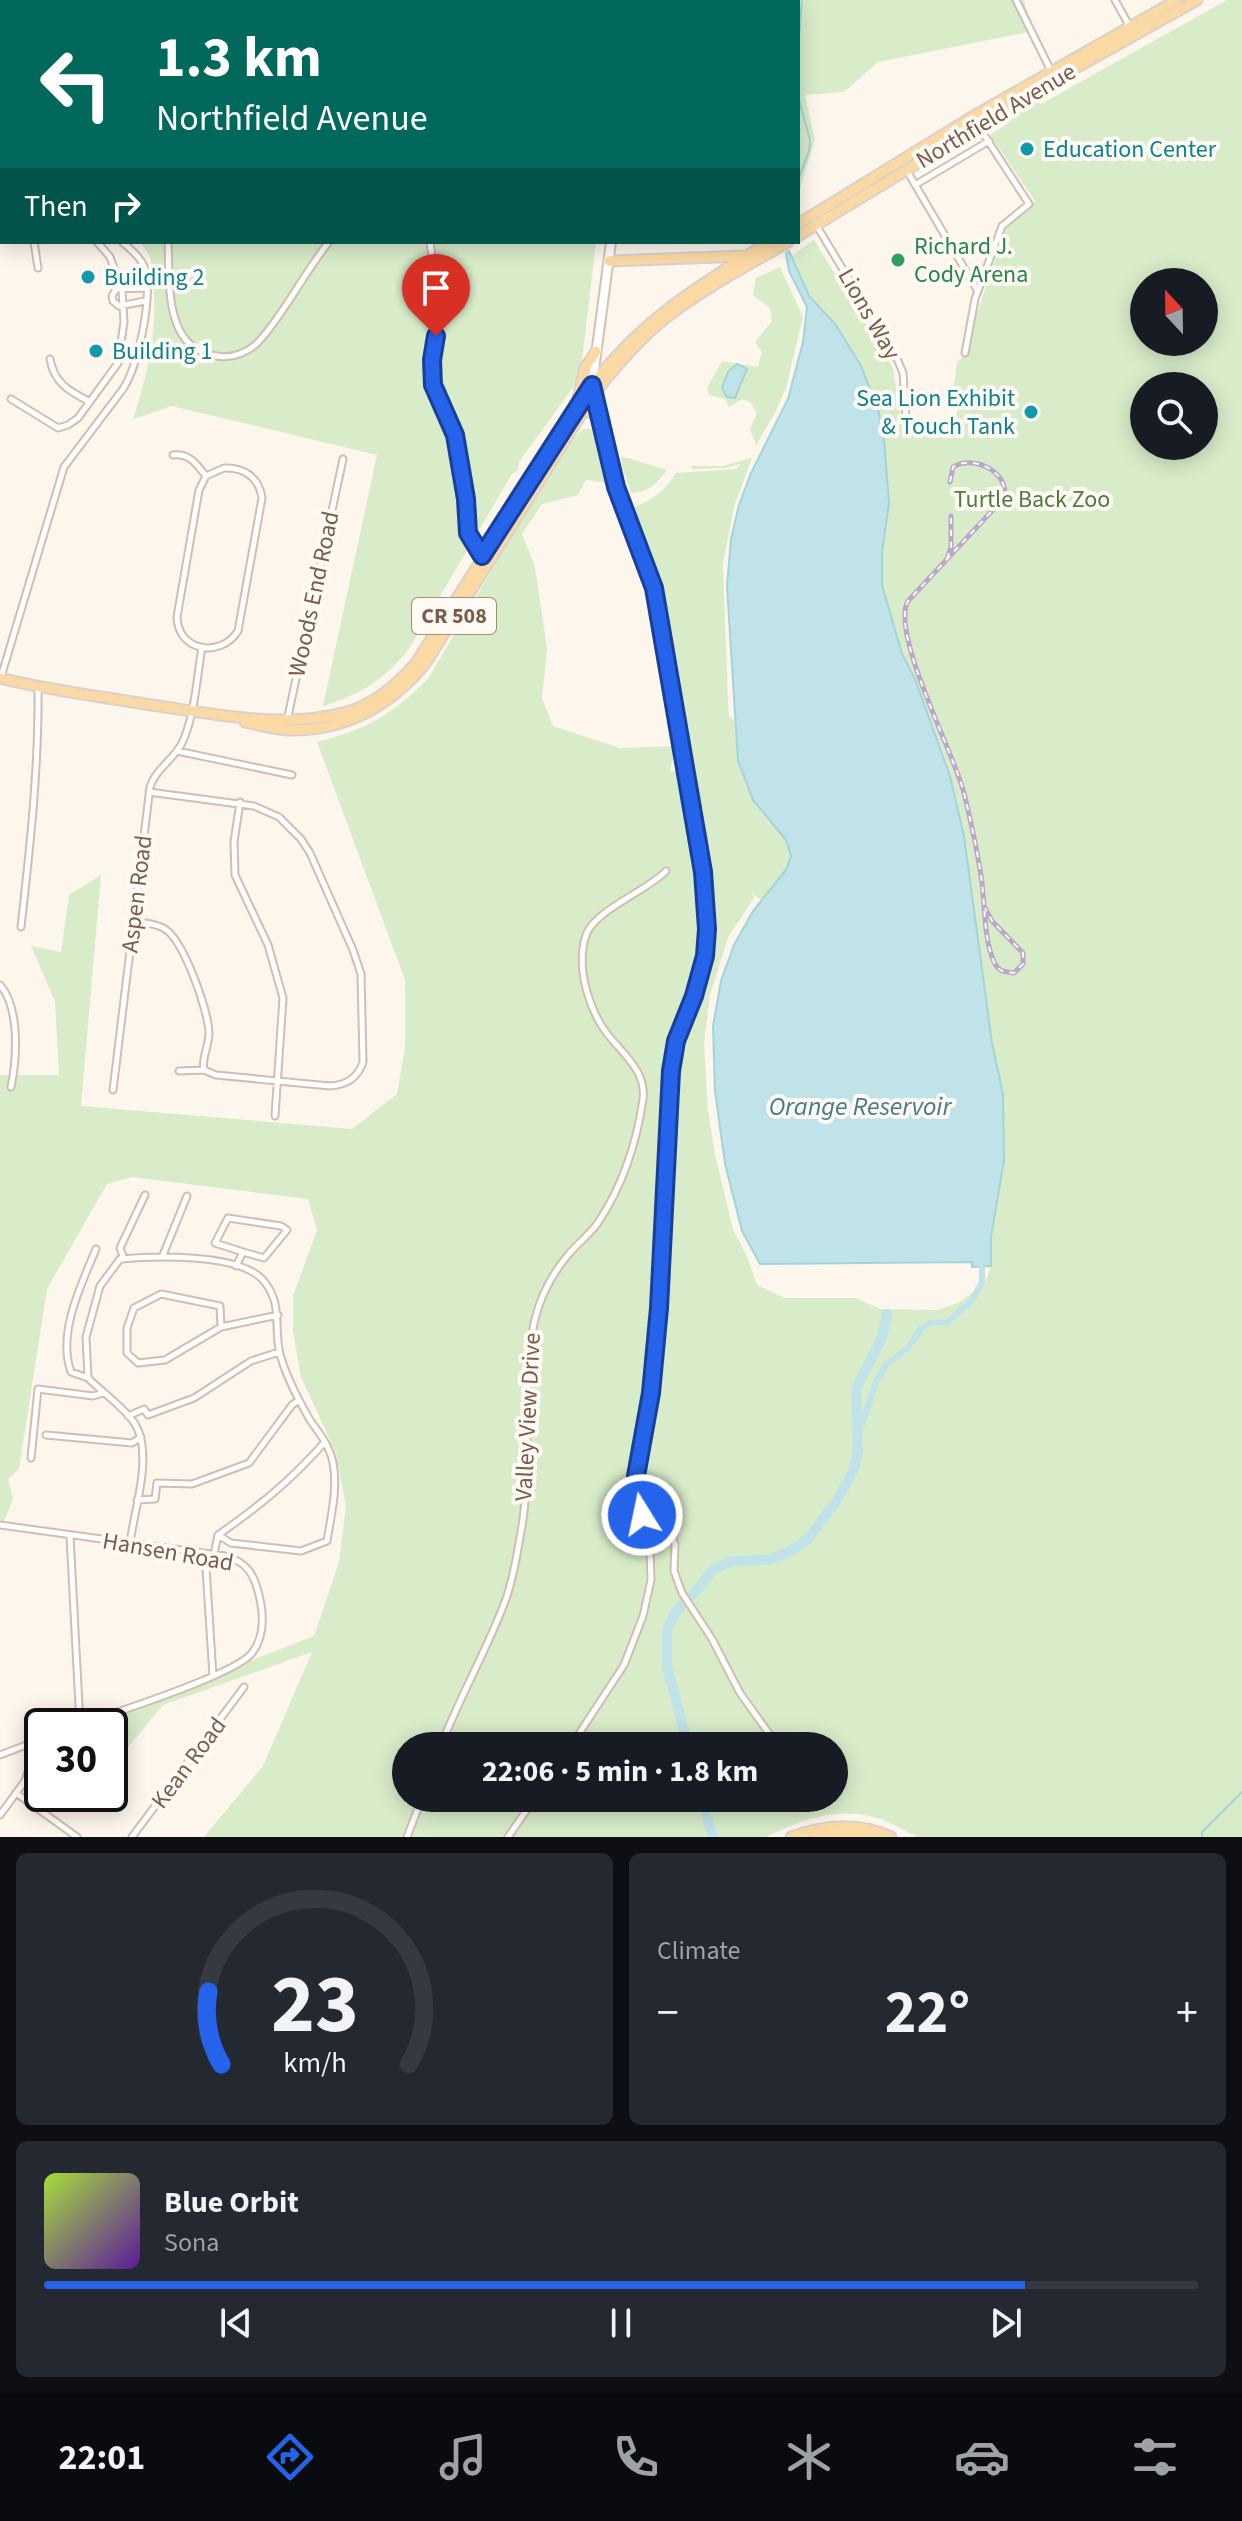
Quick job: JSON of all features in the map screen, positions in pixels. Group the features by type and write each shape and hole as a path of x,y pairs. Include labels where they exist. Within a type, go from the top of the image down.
{"main road":[{"name":"Northfield Avenue","path":"800,234 813,221 901,160 1132,30 1177,0"},
{"name":"Northfield Avenue","path":"1132,30 1197,0"},
{"name":"Northfield Avenue","path":"800,224 813,221 906,171 975,121"},
{"path":"593,389 611,244"},
{"name":"CR 508","path":"733,269 746,256 766,244"},
{"name":"CR 508","path":"1,678 38,687 286,725 317,727 371,711 402,690 425,664 613,358 647,323 687,293 784,244"},
{"path":"609,261 746,256"},
{"path":"596,351 585,368 579,412 588,411 600,418"},
{"name":"CR 508","path":"286,725 348,712 387,691 416,663 482,556 579,412"},
{"path":"791,1837 824,1827 845,1826 891,1837"},
{"path":"816,1837 854,1834 873,1837"}],"street":[{"path":"1016,0 1054,75"},
{"path":"1115,0 1132,30"},
{"path":"965,353 977,291 1002,226 1029,204 975,121"},
{"path":"915,185 989,141"},
{"path":"901,160 977,291"},
{"name":"Lions Way","path":"813,221 898,361 903,373 906,418"},
{"path":"34,244 38,268"},
{"path":"11,399 58,428 68,425 78,418 118,363 124,304 122,290 110,257 99,244"},
{"path":"1,678 64,467 132,375 137,358 147,276 141,260 124,244"},
{"path":"168,244 170,292 176,325 181,335 197,350 221,357 246,352 261,338 328,244"},
{"path":"430,244 439,305 432,360 433,385 455,435 466,499 468,533 482,556"},
{"path":"145,301 116,305 112,291 146,288"},
{"path":"50,359 59,382 90,402"},
{"path":"581,1732 610,1689 634,1644 651,1580 648,1538 636,1476 651,1393 659,1308 671,1071 676,1041 703,966 707,929 696,826 654,588 616,487 593,389"},
{"path":"173,455 181,454 191,459 206,476"},
{"name":"Woods End Road","path":"286,725 343,459"},
{"path":"224,468 244,471 255,479 262,498 238,631 227,644 202,647 180,633 177,617 199,490 206,476 224,468"},
{"name":"Aspen Road","path":"113,1090 149,792 158,772 177,751 185,736 202,647"},
{"path":"21,927 39,728 38,687"},
{"path":"177,751 292,775"},
{"path":"149,792 240,802 267,810 290,827 310,853 361,974 363,1062 352,1079 337,1085 216,1075 204,1070 179,1071"},
{"path":"240,802 234,842 235,875 268,945 283,998 275,1116"},
{"name":"Valley View Drive","path":"447,1732 507,1594 521,1534 527,1463 527,1383 534,1321 546,1286 596,1225 622,1179 640,1117 643,1094 640,1076 629,1055 613,1042 598,1019 585,986 583,959 587,933 601,916 643,890 666,871"},
{"path":"134,921 165,929 180,947 206,1014 208,1044 203,1060 204,1070"},
{"path":"0,985 9,997 15,1019 11,1087"},
{"path":"124,1259 120,1248 145,1195"},
{"path":"163,1255 187,1196"},
{"path":"228,1218 281,1226 287,1230 264,1258 243,1252 215,1243 228,1218"},
{"path":"96,1249 72,1305 66,1359 71,1372 88,1378 128,1416 141,1437 144,1459 130,1543"},
{"path":"236,1266 243,1252"},
{"path":"88,1378 86,1337 100,1286 120,1259 163,1255 236,1266 261,1277 277,1304 279,1352 299,1400 325,1442 333,1463 334,1505 327,1541 301,1551 231,1543 218,1535"},
{"path":"221,1327 220,1306 161,1294 134,1308 127,1328 127,1353 138,1363 165,1360 221,1327 278,1315"},
{"path":"128,1416 144,1409 148,1415 194,1398 251,1361 279,1352"},
{"path":"31,1458 38,1389 93,1396 103,1393"},
{"path":"137,1500 155,1499 157,1483 192,1484 249,1463 299,1400"},
{"path":"46,1435 132,1443 141,1437"},
{"path":"214,1554 218,1535 270,1499 325,1442"},
{"name":"Hansen Road","path":"0,1525 214,1554 238,1561 251,1571 256,1581 263,1615 260,1635 252,1653 238,1665 213,1676"},
{"path":"648,1538 670,1532 675,1544 674,1571 682,1593 712,1639 740,1693 768,1732"},
{"path":"70,1536 78,1708"},
{"path":"127,1708 213,1676 205,1553"},
{"name":"Kean Road","path":"132,1837 244,1687"},
{"path":"0,1755 24,1746"},
{"path":"0,1815 24,1782"},
{"path":"16,1793 77,1837"},
{"path":"407,1837 417,1812"},
{"path":"508,1837 525,1812"}],"green space":[{"path":"800,0 1024,0 1033,31 878,62 844,92 805,95 815,140 800,188"},
{"name":"Turtle Back Zoo","path":"1227,0 1242,0 1242,1837 918,1837 883,1820 838,1814 809,1819 767,1837 204,1837 263,1766 312,1652 163,1705 128,1747 128,1708 314,1636 339,1562 346,1507 336,1453 301,1377 293,1332 293,1296 317,1230 308,1199 132,1177 107,1184 47,1289 19,1469 8,1479 13,1499 0,1526 0,1075 59,1075 55,1001 31,946 61,952 69,895 101,875 81,1106 352,1129 397,1094 405,1048 405,980 317,742 377,720 428,679 564,447 583,429 595,429 607,483 586,480 578,495 542,504 522,534 535,567 547,649 542,698 553,726 620,748 676,746 670,772 690,768 655,577 650,557 629,509 656,495 676,473 736,469 741,464 724,468 693,469 690,466 723,466 752,458 734,507 723,564 729,717 734,720 738,757 749,792 786,840 790,860 778,881 761,900 752,894 754,898 728,937 710,995 704,1043 708,1110 733,1230 757,1285 785,1298 856,1298 880,1309 937,1310 960,1302 985,1283 991,1266 991,1237 1004,1160 1003,1094 992,1043 964,836 950,776 915,679 902,654 882,585 882,552 889,503 884,440 846,340 809,296 791,256 814,240 893,368 902,423 952,429 956,424 958,404 953,394 957,362 969,352 975,319 1006,228 1035,201 990,135 1007,124 1010,117 1034,102 1041,104"},
{"path":"141,244 596,244 580,378 519,462 518,470 512,474 409,649 371,685 349,697 323,706 377,455 172,406 133,419 153,335 154,300 147,251"},
{"path":"780,267 803,317 786,388 756,445 750,429 757,413 750,402 742,399 729,407 725,399 709,395 707,388 722,361 758,367 762,352 755,342 772,321 770,308 753,295 756,278"},
{"path":"621,457 667,470 652,486 631,493"}],"water":[{"name":"Orange Reservoir","path":"789,251 809,296 836,325 861,366 878,409 884,439 889,503 882,552 882,585 902,654 915,679 950,776 964,836 992,1043 1003,1094 1004,1160 991,1237 991,1266 972,1267 972,1262 760,1264 742,1231 725,1164 715,1091 713,1026 721,981 734,945 753,911 786,870 791,856 786,840 753,800 738,761 727,586 731,539 739,505 751,473 788,399 803,342 807,307 789,271 786,253"},
{"path":"737,364 747,369 735,398 727,397 722,388 728,372"}],"waterway":[{"path":"800,24 802,0"},
{"path":"800,104 810,140 800,175"},
{"path":"859,1434 876,1382 885,1366 908,1348 921,1329 930,1323 948,1322 972,1300 982,1282 982,1266"},
{"path":"684,1732 667,1666 667,1630 676,1611 712,1570 729,1562 771,1559 807,1540 838,1499 854,1469 858,1451 856,1389 882,1338 887,1314"},
{"path":"1202,1837 1202,1832 1242,1792"},
{"path":"705,1812 713,1837"}],"railway":[{"path":"950,482 953,467 980,464 996,473 1001,480 1004,498 908,601 905,617 915,665 964,793 982,883 987,933 991,953 998,968 1014,973 1023,964 1023,953 992,921 985,908"},
{"path":"947,559 951,547 951,516"}],"place":[{"name":"Education Center","path":"1027,149"},
{"name":"Richard J. Cody Arena","path":"898,260"},
{"name":"Building 2","path":"88,277"},
{"name":"Building 1","path":"96,351"},
{"name":"Sea Lion Exhibit & Touch Tank","path":"1031,412"}],"route":[{"path":"436,336 431,374 433,385 455,435 469,539 482,556 592,385 616,487 654,588 694,812 706,899 706,944 699,981 676,1041 671,1071 659,1308 651,1393 636,1476 642,1515"}]}
